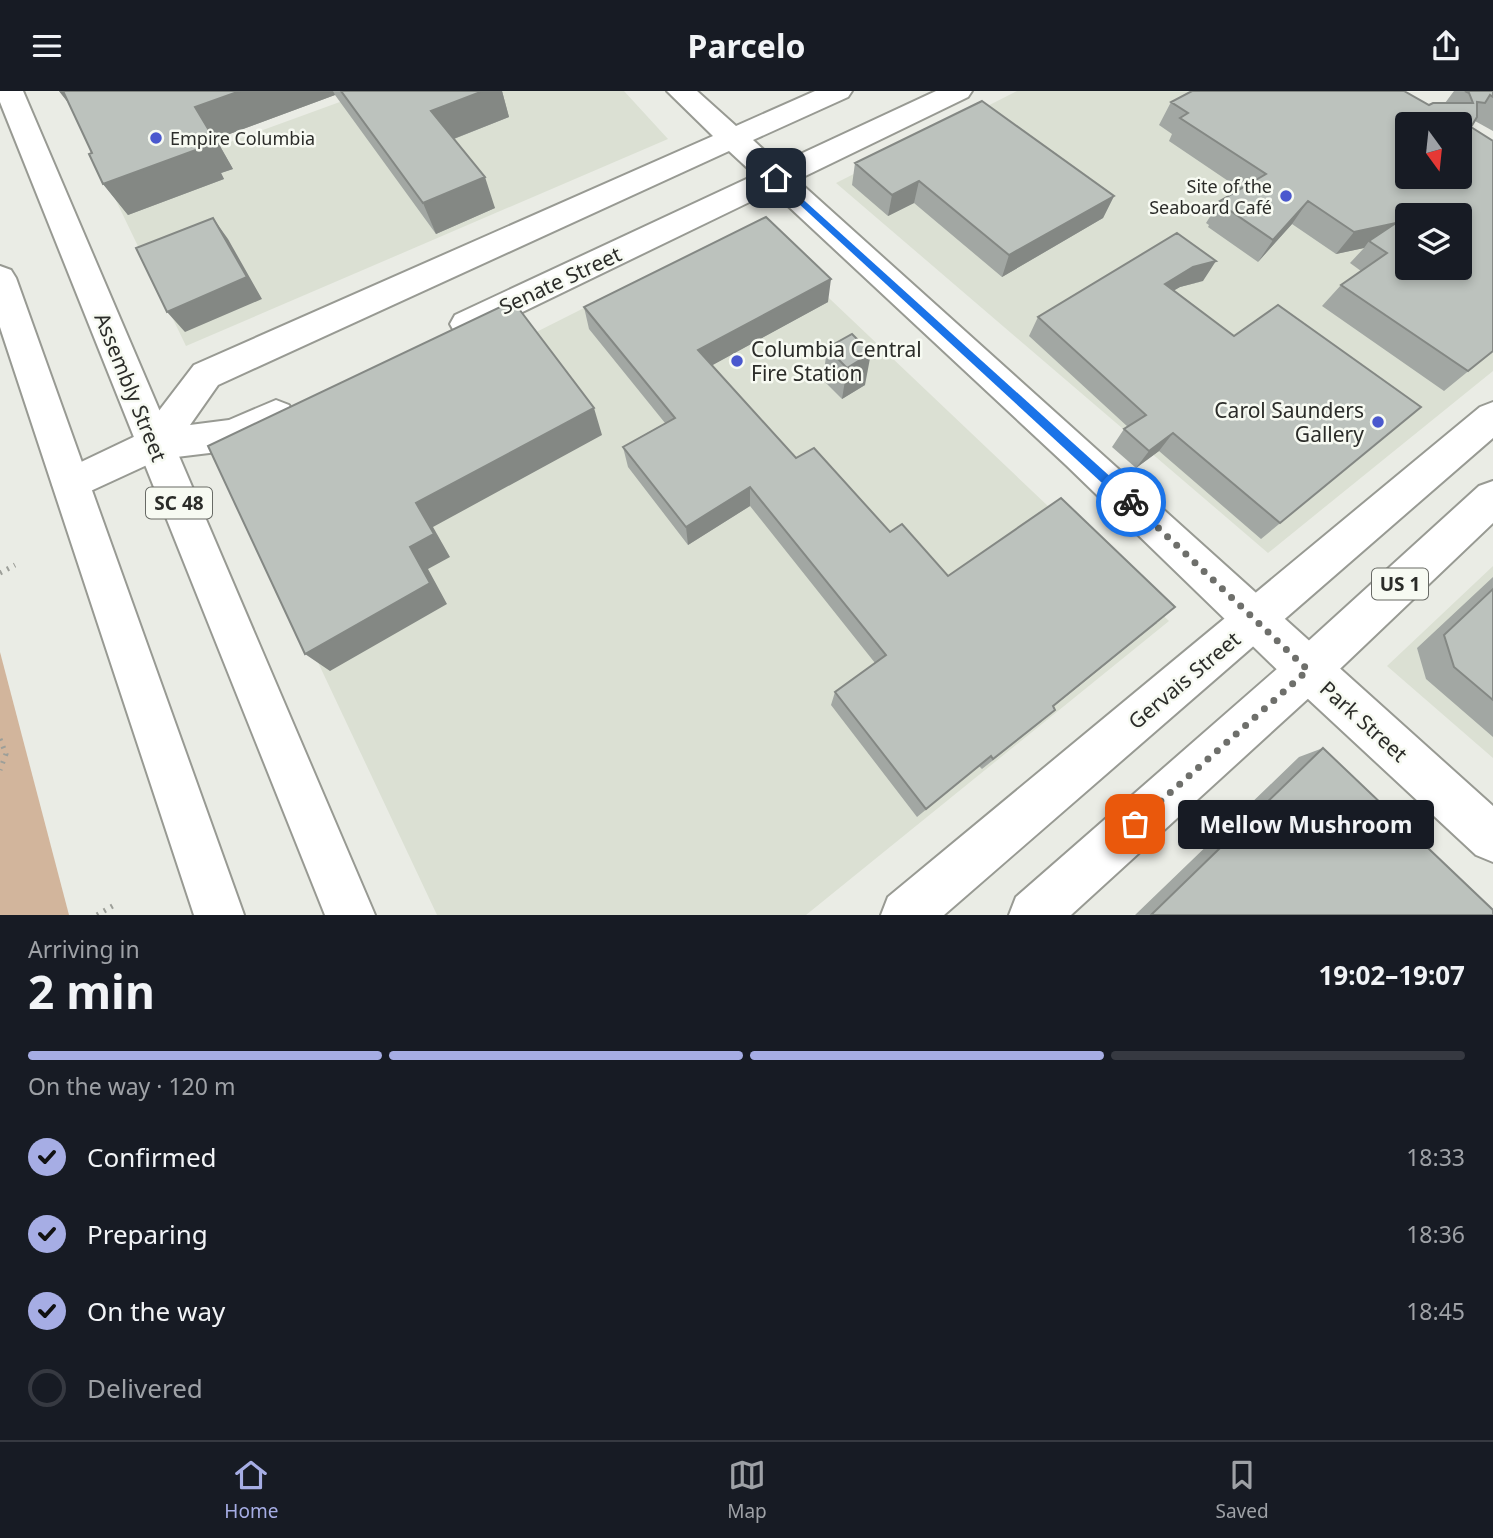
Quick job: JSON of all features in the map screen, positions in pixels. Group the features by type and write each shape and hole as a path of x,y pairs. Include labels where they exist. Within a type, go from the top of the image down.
{"main road":[{"name":"Assembly Street","path":"9,91 350,915"},
{"name":"Park Street","path":"681,91 1493,838"},
{"path":"155,444 206,375 838,91"},
{"name":"Senate Street","path":"445,335 958,91"},
{"path":"0,278 219,915"},
{"path":"71,484 155,444 234,435 308,400"},
{"name":"Gervais Street","path":"906,915 1493,417"},
{"name":"US 1","path":"1034,915 1308,670 1493,498"}],"path":[{"path":"0,573 15,565"},
{"path":"0,739 7,751 0,770"},
{"path":"97,915 116,904"}],"shaded area":[{"path":"370,91 624,91 668,139 186,346 109,186"},
{"path":"1017,91 1351,91 1395,117 1395,189 1472,189 1472,174 1493,170 1493,371 1268,553 836,183"},
{"path":"751,224 1169,621 806,915 437,915 234,484"},
{"path":"1493,566 1493,758 1387,666"},
{"path":"0,652 69,915 0,915"}],"building":[{"name":"Empire Columbia","path":"63,91 240,91 195,107 213,137 200,142 204,147 103,184 89,154 92,153"},
{"path":"341,91 483,91 431,111 485,177 423,203"},
{"path":"1192,91 1404,91 1429,105 1473,103 1469,93 1465,91 1493,91 1493,97 1490,95 1485,103 1477,102 1477,117 1472,125 1472,112 1395,112 1395,189 1472,189 1472,128 1493,141 1493,351 1468,371 1341,285 1387,253 1369,241 1395,224 1395,280 1472,280 1472,203 1395,203 1395,223 1354,232 1308,201 1273,240 1220,201 1266,174 1180,118 1188,113 1171,102"},
{"path":"982,101 1114,196 1009,255 919,181 892,195 855,163"},
{"path":"766,217 831,279 698,350 796,458 814,448 890,532 902,524 948,576 1061,498 1175,607 1053,706 1055,710 993,759 991,756 926,809 835,692 886,655 750,487 686,527 623,447 675,418 584,307"},
{"path":"213,218 247,277 167,312 136,248"},
{"path":"1177,233 1216,261 1193,267 1165,284 1234,336 1278,305 1421,407 1280,523 1173,433 1149,451 1124,429 1146,415 1038,317"},
{"path":"513,301 594,408 416,503 434,534 410,547 430,583 305,654 208,446"},
{"path":"852,334 871,353 847,368 827,348"},
{"path":"1493,589 1493,700 1454,667 1444,635"},
{"path":"1323,748 1493,910 1493,915 1151,915"}],"way so far":[{"path":"1131,502 1308,670 1135,824"}],"place":[{"name":"Empire Columbia","path":"156,138"},
{"name":"Site of the Seaboard Café","path":"1286,196"},
{"name":"Columbia Central Fire Station","path":"737,361"},
{"name":"Carol Saunders Gallery","path":"1378,422"},
{"name":"Mellow Mushroom","path":"1135,824"}],"route":[{"path":"776,178 1131,502"}]}
